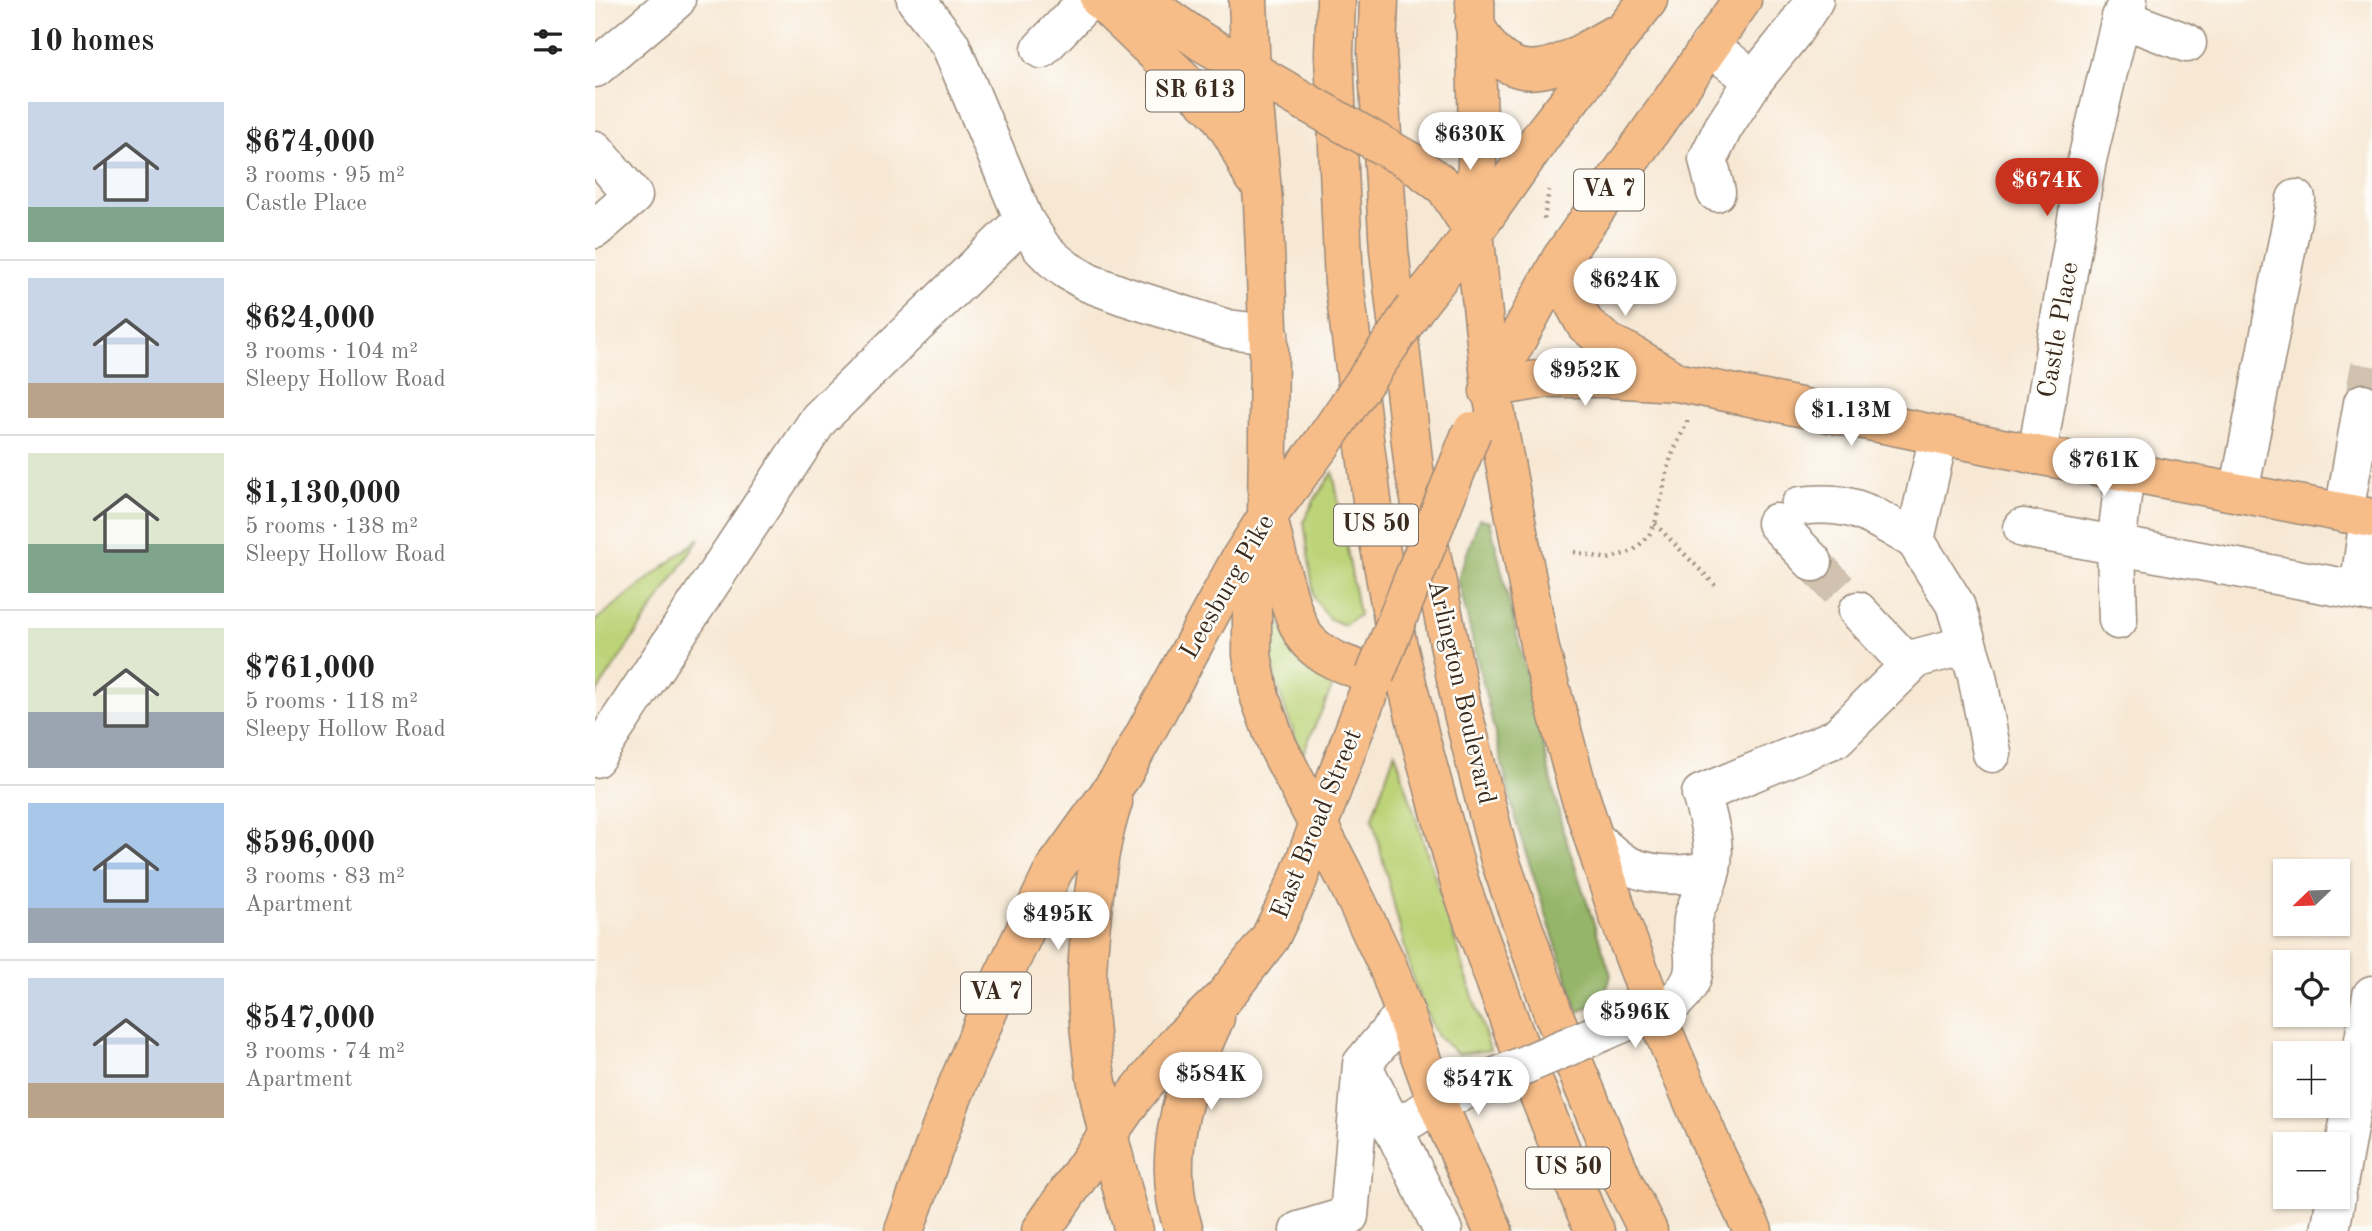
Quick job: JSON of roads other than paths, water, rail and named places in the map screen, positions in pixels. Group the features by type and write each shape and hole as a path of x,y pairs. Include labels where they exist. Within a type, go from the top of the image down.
{"main road":[{"name":"SR 613","path":"1100,0 1218,113 1241,150 1263,202"},
{"name":"SR 613","path":"1142,0 1251,72 1413,163 1444,187 1474,232"},
{"path":"1248,0 1251,72 1263,202 1269,334 1268,517 1252,587 1252,655 1261,698 1278,747 1345,875 1382,956 1437,1102 1493,1231"},
{"name":"Arlington Boulevard","path":"1336,0 1334,54 1344,283 1373,508 1397,642 1461,887 1523,1056 1595,1231"},
{"name":"Arlington Boulevard","path":"1379,0 1377,53 1388,250 1414,469 1463,713 1500,860 1549,1000 1624,1183 1648,1231"},
{"name":"VA 7","path":"1375,676 1472,431 1552,243 1709,46 1742,0"},
{"path":"1475,12 1492,52 1509,64 1524,70 1541,71 1561,63 1637,14"},
{"path":"1475,12 1478,138 1474,232 1491,388 1540,649 1618,914 1654,1010 1716,1155 1753,1231"},
{"name":"Leesburg Pike","path":"905,1231 951,1101 999,985 1048,881 1123,774 1240,559 1415,308 1474,232 1543,134 1637,14"},
{"path":"1552,243 1567,291 1585,324 1608,343 1676,382"},
{"path":"1491,388 1548,378 1676,382 2037,455 2362,516"},
{"path":"1268,517 1291,605 1307,641 1333,660 1375,676"},
{"name":"East Broad Street","path":"1041,1231 1133,1098 1179,1041 1225,996 1271,938 1297,882 1375,676"},
{"path":"1123,774 1103,837 1095,876 1087,958 1091,1048 1107,1136 1134,1231"},
{"path":"1184,1231 1173,1178 1174,1143 1179,1112 1198,1053 1225,996"}],"street":[{"path":"595,68 676,0"},
{"path":"915,0 950,44 1024,220 1042,248 1053,259 1090,282 1124,296 1228,329 1269,334"},
{"path":"1041,50 1088,0"},
{"path":"1716,192 1708,159 1723,128 1754,80 1793,32 1814,0"},
{"path":"2121,6 2187,43"},
{"name":"Castle Place","path":"2037,455 2087,160 2121,6"},
{"path":"1709,46 1754,80"},
{"path":"595,150 633,196 595,229"},
{"path":"2239,493 2296,199"},
{"path":"595,758 819,419 1024,220"},
{"path":"2024,528 2365,592 2362,516 2363,403"},
{"path":"1915,540 1939,435"},
{"path":"2118,620 2116,545 2125,472"},
{"path":"1813,562 1788,514 1826,502 1857,508 1915,540 1955,604 1977,676 1993,752"},
{"path":"1858,611 1909,665"},
{"path":"1392,1127 1413,1118 1437,1102 1654,1010 1686,992 1695,976 1692,927 1694,911 1711,870 1714,838 1701,794 1836,738 1917,658 1967,645"},
{"path":"1594,839 1627,866 1669,875 1711,870"},
{"path":"2347,1132 2372,995"},
{"path":"1299,1231 1349,1216 1362,1064 1405,1013"},
{"path":"1362,1064 1443,1231"},
{"path":"2330,1231 2334,1209"}],"tunnel":[{"path":"2363,403 2372,354"},
{"path":"1813,562 1858,611"}]}
